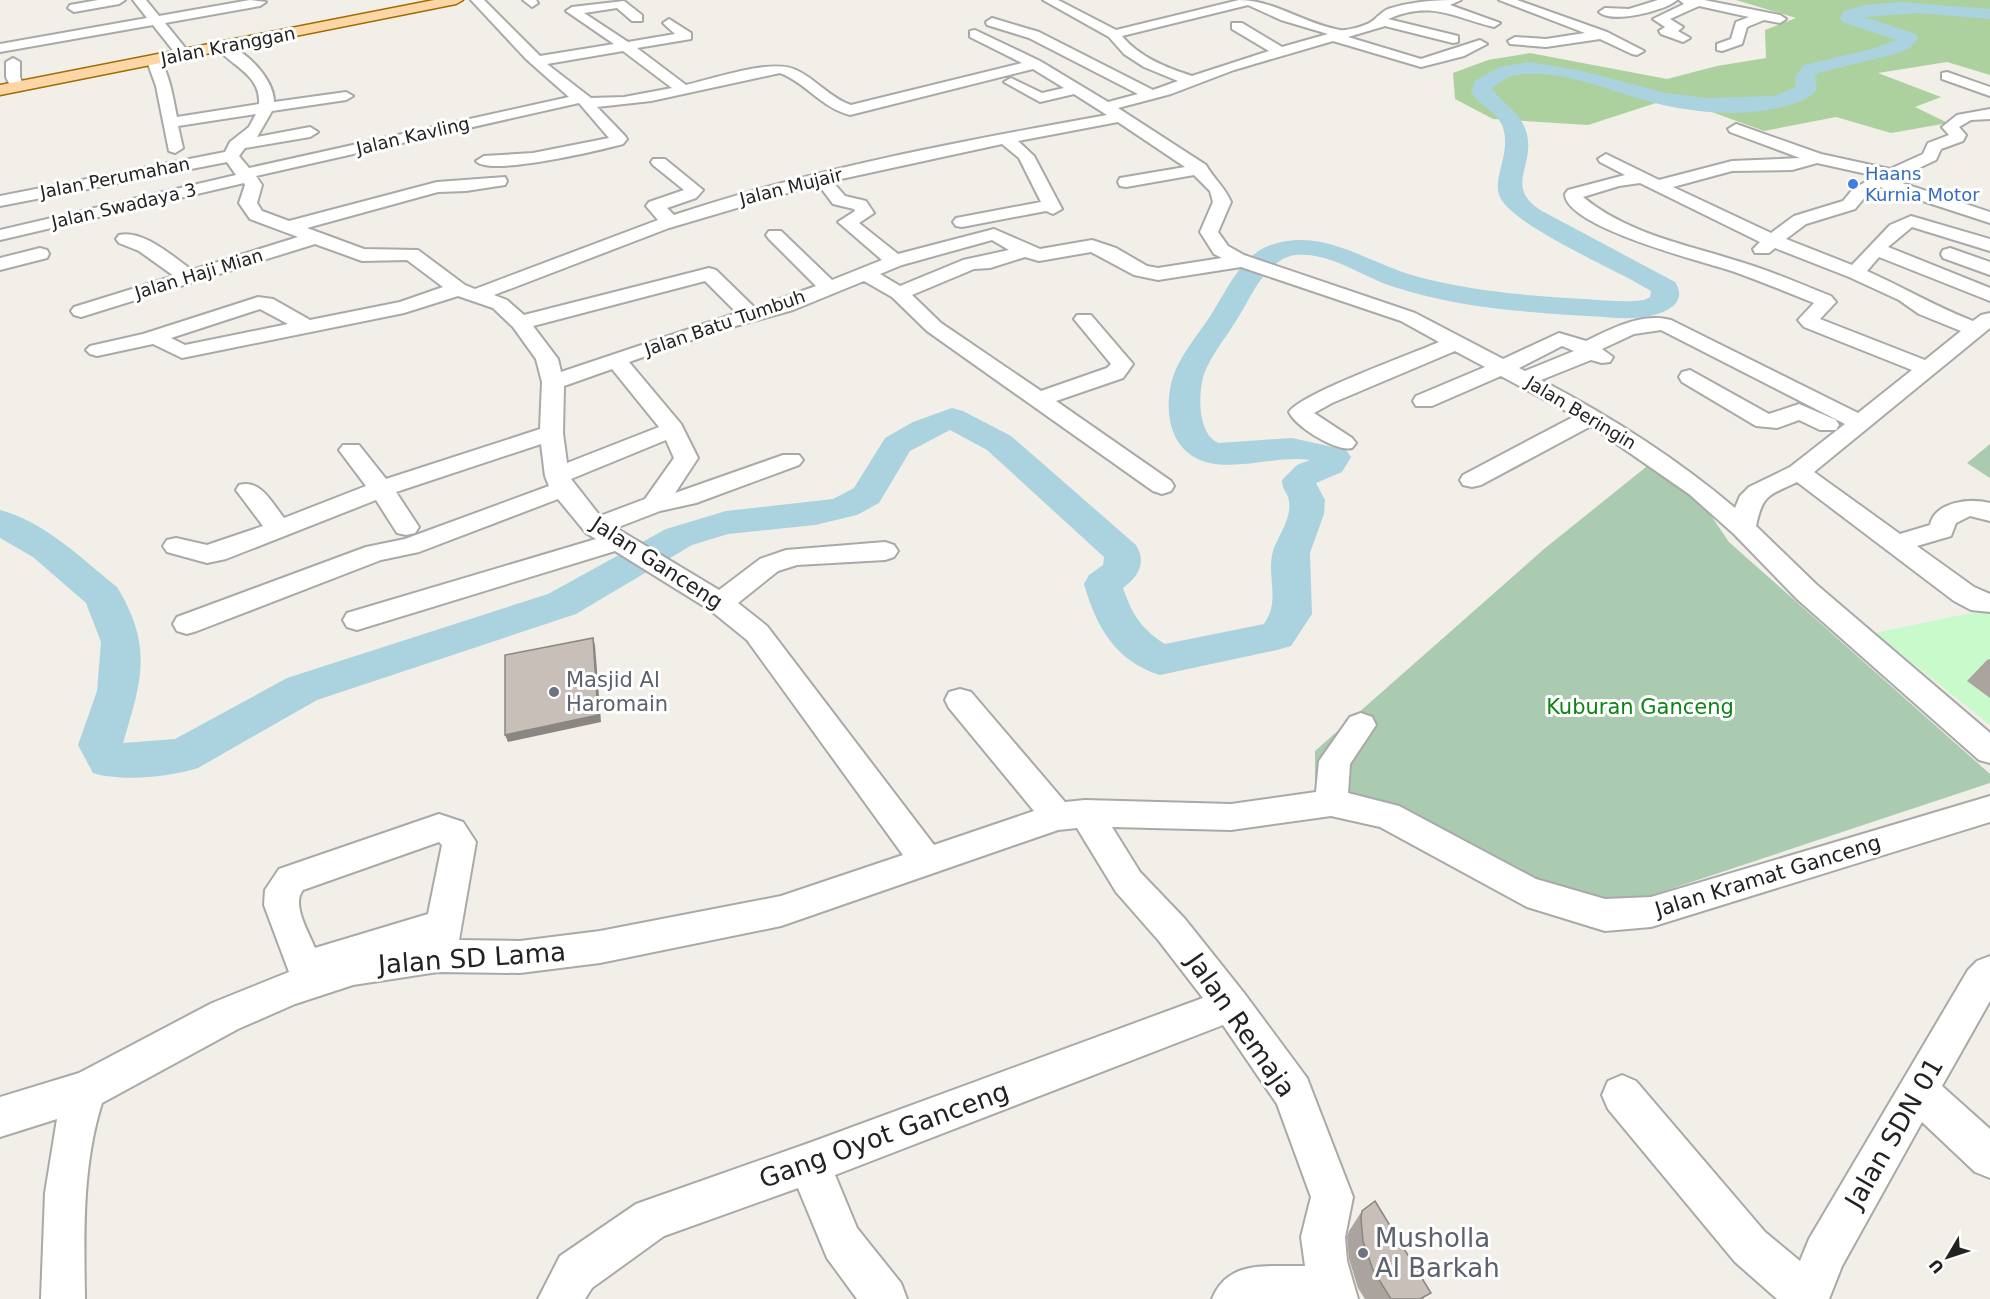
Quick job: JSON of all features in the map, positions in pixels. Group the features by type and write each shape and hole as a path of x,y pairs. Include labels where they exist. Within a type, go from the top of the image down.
{"main road":[{"name":"Jalan Kranggan","path":"0,90 184,56 456,0"}],"street":[{"path":"74,8 118,0"},
{"path":"477,0 538,61 564,85 585,100 588,107 619,139 533,158 483,161"},
{"path":"1049,0 1114,34 1120,44 1136,56 1171,75 1192,81"},
{"path":"1453,39 1379,20 1383,15 1431,2 1455,0"},
{"path":"1504,0 1602,35 1637,51"},
{"path":"1605,12 1630,13 1671,0"},
{"path":"1114,34 1248,1 1337,36 1421,63 1459,53 1480,44"},
{"path":"1683,38 1666,31 1676,27 1659,19 1691,1 1780,19"},
{"path":"0,48 261,2"},
{"path":"1431,2 1494,23"},
{"path":"637,18 620,4 572,11 627,47 682,89"},
{"path":"58,24 146,5 155,22 175,36 184,56"},
{"path":"1722,47 1737,40 1741,25 1762,16"},
{"path":"1069,25 1088,19"},
{"path":"538,61 686,36 669,22"},
{"path":"992,22 1034,35 1151,95"},
{"name":"Jalan Mujair","path":"155,340 182,352 404,307 466,292 734,202 935,152 1113,112 1151,95 1192,81 1280,52 1385,22"},
{"path":"1237,26 1280,52"},
{"path":"1034,35 1051,30"},
{"path":"975,34 1042,68 1155,137 1200,170"},
{"path":"1515,41 1546,43 1602,35"},
{"path":"148,41 175,36"},
{"path":"224,48 251,66 263,82 266,107 261,123 234,150 246,176 254,185 246,199 248,205 256,215 362,255 411,254 466,292 500,304 520,323 547,359 553,382 551,433 560,483"},
{"path":"962,84 979,91 1011,82 1042,68 1081,59"},
{"path":"154,61 171,122 175,147"},
{"path":"13,62 13,77 17,87"},
{"name":"Jalan Kavling","path":"246,176 585,100 623,102 781,69 795,73 839,108 849,110 1042,68"},
{"path":"1947,76 1990,92"},
{"path":"1011,82 1040,98 1076,89"},
{"path":"541,90 564,85"},
{"path":"171,122 346,96"},
{"path":"1739,268 1741,263 1800,220 1849,205 1859,193 1884,178 1930,158 1935,146 1957,138 1958,135 1950,128 1954,122 1978,114 1990,114"},
{"path":"1736,129 1817,158 1884,178 1990,218"},
{"name":"Jalan Perumahan","path":"0,201 310,132"},
{"path":"948,226 1052,207 1026,156 1005,138"},
{"path":"1817,158 1792,165 1732,166 1651,182 1617,181 1574,194 1574,199 1585,211 1653,241 1739,268 1824,300 1826,302 1808,320 1818,327 1927,368"},
{"path":"1606,159 1701,208 1860,282 1906,296 1926,310 1984,324"},
{"path":"659,162 694,190 690,194 655,206 672,223"},
{"path":"1126,182 1200,170"},
{"name":"Jalan Beringin","path":"1200,170 1221,196 1222,204 1209,236 1221,250 1268,271 1341,292 1408,317 1592,416 1698,489 1743,528 1807,592 1990,751"},
{"name":"Jalan Swadaya 3","path":"0,235 246,176"},
{"path":"823,180 839,200 860,205 865,213 847,222 895,261"},
{"path":"289,227 436,187 466,186 499,181"},
{"path":"1860,282 1879,247 1904,223 1911,221 1990,245"},
{"name":"Jalan Batu Tumbuh","path":"553,382 707,328 752,317 895,261 994,234 1025,251"},
{"path":"775,235 828,287"},
{"name":"Jalan Haji Mian","path":"81,311 191,285 317,237"},
{"path":"1928,269 1950,254 1965,237"},
{"path":"125,239 146,247 191,285 338,246"},
{"path":"877,247 897,241"},
{"path":"899,293 970,264 990,262 1025,251 1039,255 1092,246 1109,252 1141,271 1158,274 1245,262"},
{"path":"1879,247 1990,295"},
{"path":"0,264 40,254"},
{"path":"1950,254 1990,269"},
{"path":"864,273 899,293 934,327 1041,399 1162,486"},
{"path":"520,323 565,308 658,289 709,274 752,317"},
{"path":"97,350 155,340 263,303 307,327"},
{"path":"1041,399 1107,376 1119,369 1122,364 1084,319"},
{"path":"1424,401 1515,373 1594,353 1636,326 1664,324 1853,428"},
{"path":"1743,528 1749,501 1758,492 1799,472 1984,324"},
{"path":"130,325 155,340"},
{"path":"1663,344 1687,335"},
{"path":"1344,443 1302,416 1300,411 1324,398 1458,342"},
{"path":"616,360 673,429 686,458 654,505"},
{"path":"1741,365 1697,381 1764,421 1777,421 1799,411 1853,428"},
{"path":"1472,480 1592,416"},
{"path":"187,624 370,555 410,546 560,483 673,429"},
{"path":"176,546 207,554 226,550 381,489 551,433"},
{"path":"351,450 406,527"},
{"path":"595,527 654,505 687,498 791,460"},
{"path":"1799,472 1964,594 1981,603 1990,603"},
{"name":"Jalan Ganceng","path":"560,483 595,527 720,603 757,633 927,861"},
{"path":"248,490 280,530"},
{"path":"1898,543 1942,530 1944,519 1964,507 1976,506 1990,513"},
{"path":"720,603 769,565 795,556 885,550"},
{"path":"357,620 638,553"},
{"name":"Jalan Remaja","path":"960,700 1072,815 1172,930 1231,1005 1293,1092 1332,1197 1323,1237 1334,1293"},
{"path":"1331,803 1335,761 1361,725"},
{"name":"Jalan Kramat Ganceng","path":"927,861 1072,815 1231,817 1331,803 1387,815 1527,892 1605,915 1651,912 1990,809"},
{"path":"439,828 451,832 459,842 441,941 320,965 308,965 301,959 281,905 282,890 291,879 439,828"},
{"name":"Jalan SD Lama","path":"0,1117 37,1108 86,1090 225,1016 289,989 441,941 520,957 600,947 780,911 927,861"},
{"name":"Jalan SDN 01","path":"1808,1298 1824,1254 1982,982 1990,973"},
{"name":"Gang Oyot Ganceng","path":"560,1299 576,1272 651,1219 809,1164 1231,1005"},
{"path":"63,1299 65,1185 76,1115 86,1090"},
{"path":"1918,1091 1990,1158"},
{"path":"1622,1095 1750,1248 1808,1298"},
{"path":"809,1164 842,1243 876,1296"},
{"path":"1234,1299 1246,1290 1334,1293"}],"green space":[{"path":"1736,0 1990,0 1990,75 1947,62 1878,73 1941,97 1915,107 1948,123 1891,133 1836,117 1764,131 1698,107 1656,103 1588,125 1493,119 1455,99 1453,73 1488,60 1530,53 1667,79 1717,66 1766,58 1765,30 1796,18"},
{"path":"1990,444 1990,478 1967,463"},
{"name":"Kuburan Ganceng","path":"1651,463 1703,504 1729,542 1990,774 1990,783 1616,907 1500,873 1395,810 1315,784 1315,751 1544,549"},
{"path":"1990,609 1990,725 1875,633"}],"building":[{"name":"Masjid Al Haromain","path":"593,638 598,715 505,735 505,655"},
{"path":"1375,1201 1431,1293 1420,1299 1391,1299 1373,1270 1363,1241 1361,1218 1362,1211"}],"waterway":[{"path":"0,522 46,548 103,596 121,642 118,691 100,745 109,761 182,756 302,689 562,604 679,537 726,523 815,514 844,507 867,495 897,445 925,429 952,418 999,443 1123,554 1121,571 1103,584 1121,630 1147,652 1160,660 1277,636 1292,614 1291,553 1306,514 1307,500 1299,489 1299,480 1309,472 1330,465 1334,457 1310,450 1292,448 1230,454 1204,449 1195,442 1189,429 1185,397 1189,374 1200,352 1250,275 1266,258 1293,247 1309,247 1326,250 1390,277 1428,288 1501,300 1550,305 1646,309 1664,302 1665,288 1625,264 1533,216 1514,200 1510,192 1510,184 1517,156 1516,134 1507,115 1481,92 1482,85 1506,71 1530,68 1564,73 1666,100 1708,105 1754,105 1793,97 1807,89 1805,77 1811,69 1892,49 1909,38 1849,18 1850,15 1882,8 1900,7 1938,8 1990,14"}],"place":[{"name":"Haans Kurnia Motor","path":"1853,184"},
{"name":"Masjid Al Haromain","path":"554,692"},
{"name":"Musholla Al Barkah","path":"1363,1253"}]}
